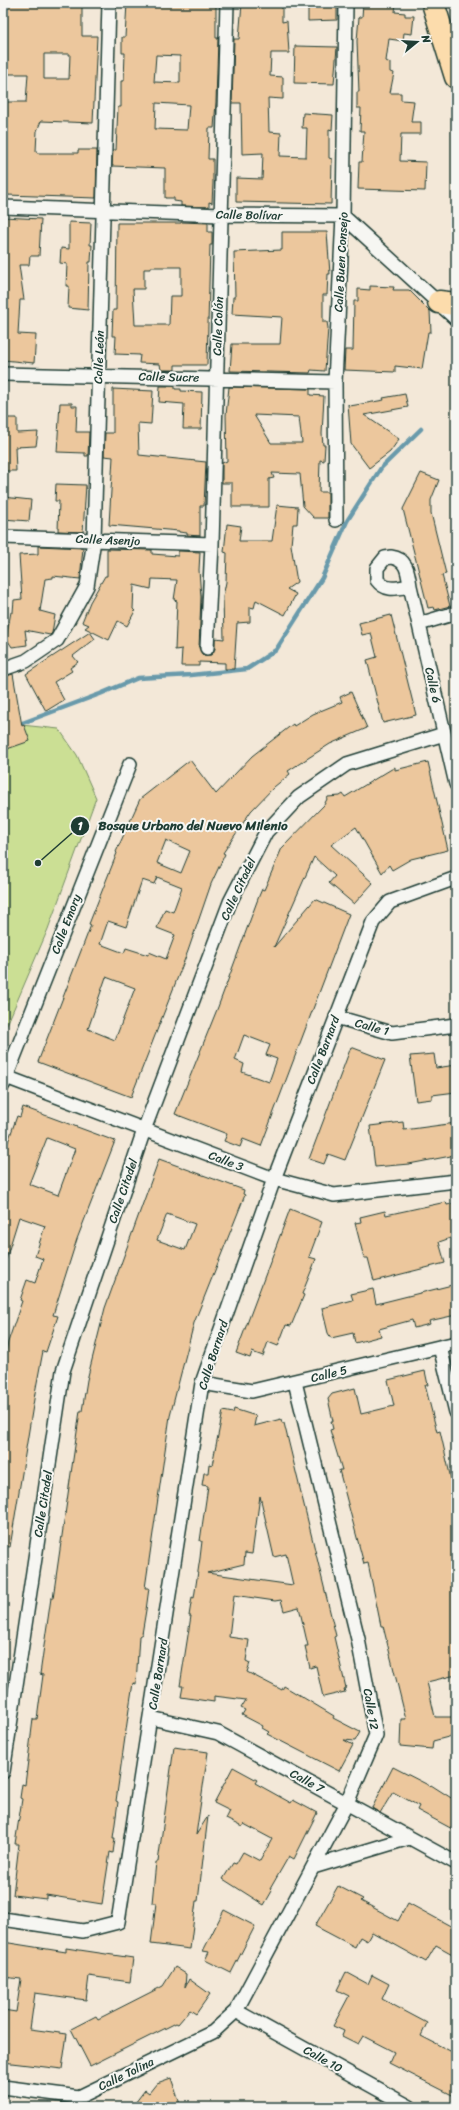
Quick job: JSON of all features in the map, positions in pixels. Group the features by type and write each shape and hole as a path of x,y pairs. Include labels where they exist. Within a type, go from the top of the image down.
{"highway":[{"path":"433,3 456,77"}],"street":[{"name":"Calle León","path":"3,669 26,662 58,640 87,586 94,540 109,3"},
{"name":"Calle Colón","path":"207,648 212,544 227,3"},
{"name":"Calle Buen Consejo","path":"336,520 335,382 343,216 346,3"},
{"name":"Calle Bolívar","path":"3,207 221,215 343,216"},
{"path":"343,216 448,303 456,319"},
{"name":"Calle Sucre","path":"3,374 335,382"},
{"name":"Calle Asenjo","path":"3,537 212,544"},
{"name":"Calle 6","path":"410,586 456,784"},
{"path":"419,624 456,613"},
{"name":"Calle Citadel","path":"3,1772 63,1371 144,1130 230,902 266,832 299,797 347,764 444,734"},
{"name":"Calle Emory","path":"4,1081 130,764"},
{"name":"Calle Barnard","path":"3,1919 83,1931 118,1922 202,1383 274,1180 373,922 390,902 456,878"},
{"name":"Calle 1","path":"336,1017 392,1033 456,1025"},
{"name":"Calle 3","path":"4,1081 144,1130 274,1180 334,1195 456,1181"},
{"name":"Calle 5","path":"202,1383 252,1391 456,1343"},
{"path":"440,1346 456,1412"},
{"name":"Calle 12","path":"236,2011 347,1803 376,1735 358,1639 295,1382"},
{"name":"Calle 7","path":"151,1718 218,1733 456,1863"},
{"path":"314,1867 409,1838"},
{"name":"Calle Tolina","path":"3,2087 79,2102 213,2032 236,2011"},
{"name":"Calle 10","path":"236,2011 410,2107"}],"green space":[{"path":"3,723 59,729 77,755 96,798 48,929 3,1034"}],"building":[{"path":"5,3 82,3 82,36 97,36 93,123 41,121 37,131 36,151 37,153 78,153 78,150 97,150 96,198 6,195 6,167 3,166 5,102 26,102 28,74 3,74 6,26 3,26","holes":["44,54 70,54 69,79 44,79"]},
{"path":"127,3 216,3 216,38 218,38 216,102 214,128 209,128 208,159 213,159 213,183 212,203 209,202 209,207 181,206 181,202 174,201 174,198 165,198 165,168 112,166 113,150 116,150 118,107 121,107 121,81 124,81 125,53 122,53 122,37 125,37","holes":["156,55 180,56 180,83 154,82","156,103 189,105 187,130 155,129"]},
{"path":"242,3 282,3 282,22 287,21 289,53 271,53 270,76 283,77 283,99 268,98 269,132 281,133 280,156 306,157 307,128 302,128 303,113 333,115 332,130 329,129 329,158 332,159 331,204 236,202 236,178 262,179 263,153 242,154 241,103 232,103 234,39 239,39"},
{"path":"363,3 396,3 395,12 405,13 405,16 414,16 412,34 404,33 403,41 389,39 386,61 390,63 390,72 394,73 390,93 401,93 401,100 414,101 411,122 421,122 421,134 401,134 400,161 426,162 425,191 358,189 359,162 362,162 364,131 360,131 361,108 357,108 357,92 359,92 357,41 359,17 362,17"},
{"path":"337,5 337,20 308,21 308,6"},
{"path":"295,46 337,47 334,84 294,83"},
{"path":"3,217 41,219 39,256 30,256 29,265 19,265 24,300 20,300 18,334 36,335 34,363 3,360"},
{"path":"69,222 91,223 90,245 92,245 91,262 89,262 88,310 68,308 69,286 66,286 67,264 60,263 61,248 69,249"},
{"path":"117,223 208,223 208,232 212,232 212,245 210,245 207,365 175,365 175,370 161,370 160,364 139,363 140,355 115,354 116,336 112,336 113,310 116,310","holes":["151,267 181,267 181,296 170,296 169,325 135,325 133,289 144,289 144,269 151,269"]},
{"path":"282,232 327,232 330,274 328,274 327,295 323,295 323,322 327,322 328,328 325,371 311,370 310,373 230,371 232,344 280,344 282,317 232,314 233,297 235,297 234,252 282,250"},
{"path":"370,286 394,287 393,290 409,290 430,311 431,332 428,332 422,369 395,366 395,372 344,370 345,350 353,350 354,301 358,301 358,289 370,290"},
{"path":"160,386 175,386 175,389 181,389 181,391 202,392 201,429 183,429 184,404 159,402"},
{"path":"229,387 310,389 310,395 324,396 322,434 323,445 325,445 324,461 320,460 319,492 328,492 328,518 314,518 303,506 300,474 272,473 274,478 269,479 269,507 232,507 232,483 222,483 222,463 227,461 226,415","holes":["254,415 299,417 302,443 271,443"]},
{"path":"113,389 153,391 151,424 138,423 139,455 206,462 204,506 200,506 200,536 187,535 187,533 179,531 109,525 113,457 104,456 105,433 113,433"},
{"path":"405,394 408,407 364,415 399,439 390,452 369,468 351,444 348,404 350,406 384,400 383,398"},
{"path":"60,403 72,403 72,406 77,406 76,432 89,432 88,456 85,456 85,453 57,452"},
{"path":"3,418 17,418 17,433 38,432 36,446 15,447 16,471 3,471"},
{"path":"421,473 439,480 431,500 431,513 446,574 442,575 450,606 435,610 434,607 428,608 403,509"},
{"path":"56,484 86,485 83,532 58,531 59,501 55,501"},
{"path":"3,497 31,500 29,521 3,519"},
{"path":"277,505 298,507 297,524 293,524 291,545 297,582 287,589 296,594 285,615 256,600 254,608 250,607 250,622 237,623 234,669 225,669 225,663 199,662 199,666 181,666 182,649 175,650 177,601 174,600 177,580 152,579 151,589 134,585 133,609 135,611 127,626 118,621 109,640 85,628 89,625 82,622 90,602 105,576 107,576 107,549 152,550 152,554 178,556 178,551 200,552 199,570 201,597 199,648 203,655 211,655 215,649 215,638 224,639 223,597 226,582 227,553 224,552 227,524 241,526 239,541 272,541"},
{"path":"38,546 83,548 80,579 53,576 53,578 45,579 40,611 55,615 52,633 50,635 25,630 27,645 12,647 6,638 11,612 13,612 14,600 22,599 19,555 38,554"},
{"path":"391,615 416,715 383,723 367,660 377,657 371,633 362,635 359,623"},
{"path":"90,632 95,639 73,656 78,662 70,668 72,671 54,682 64,700 46,711 26,674"},
{"path":"13,674 22,726 24,725 30,741 7,749 3,737 3,677"},
{"path":"351,692 367,728 330,744 288,771 290,774 274,787 251,811 223,853 225,854 211,884 188,951 131,1097 38,1062 91,925 89,924 117,853 116,852 140,799 190,760 216,794 252,756 293,724 294,726 313,714 342,702 340,697","holes":["166,840 190,851 181,873 157,863","157,877 182,887 173,912 165,909 157,928 175,935 166,959 149,952 148,955 126,948 124,953 100,944 108,921 126,927 142,880 154,884","106,977 135,988 115,1040 88,1029"]},
{"path":"428,762 448,850 411,859 392,870 389,865 382,873 356,827 331,845 373,883 354,904 329,883 335,876 314,857 274,947 315,899 349,914 261,1146 243,1139 240,1147 224,1141 227,1134 175,1114 218,1007 262,889 264,890 282,848 324,805 328,797 340,796 343,794 345,797 395,767 395,770","holes":["244,1035 270,1045 266,1055 277,1059 269,1082 242,1072 244,1064 235,1060"]},
{"path":"351,1047 385,1060 345,1160 328,1154 324,1164 309,1159"},
{"path":"434,1054 436,1068 456,1065 456,1092 432,1095 432,1099 416,1101 410,1056"},
{"path":"23,1107 115,1141 77,1239 53,1315 58,1316 46,1352 43,1351 10,1547 3,1546 3,1370 8,1342 22,1301 20,1300 27,1280 35,1283 43,1259 35,1256 45,1226 19,1217 6,1259 3,1258 3,1156 17,1116 20,1117","holes":["47,1138 75,1149 58,1195 29,1184"]},
{"path":"403,1122 404,1130 456,1123 456,1155 409,1164 375,1167 370,1126"},
{"path":"159,1159 244,1190 243,1194 245,1195 194,1323 170,1416 145,1588 149,1588 142,1634 139,1636 136,1684 133,1683 116,1801 118,1802 113,1838 115,1838 113,1853 110,1852 102,1904 46,1895 46,1899 13,1895 19,1844 15,1844 22,1799 20,1798 22,1784 25,1785 33,1719 37,1719 43,1675 40,1674 51,1598 53,1598 80,1411 82,1411 87,1380 105,1308","holes":["167,1214 195,1224 185,1250 157,1240"]},
{"path":"446,1202 447,1205 456,1203 456,1236 439,1242 445,1263 374,1281 368,1258 364,1258 355,1223 361,1222 360,1217 385,1211 386,1215"},
{"path":"290,1209 322,1222 309,1257 316,1259 302,1294 304,1295 291,1326 286,1325 278,1346 268,1342 263,1356 252,1352 250,1358 236,1353"},
{"path":"456,1284 456,1315 429,1321 430,1324 414,1328 412,1320 379,1329 381,1336 355,1343 353,1333 331,1338 328,1333 322,1308 353,1300 351,1294 373,1289 376,1304"},
{"path":"425,1371 428,1385 425,1385 437,1432 440,1431 456,1501 456,1675 427,1682 435,1717 456,1717 456,1735 433,1741 432,1749 400,1746 401,1719 406,1719 383,1626 381,1626 368,1563 364,1564 339,1470 342,1470 330,1430 333,1429 331,1421 333,1421 328,1399 332,1394 355,1388 361,1414 394,1406 388,1380"},
{"path":"234,1409 256,1416 254,1426 281,1419 282,1423 284,1423 336,1636 334,1637 346,1688 344,1689 345,1692 323,1697 316,1666 310,1668 305,1646 308,1646 299,1607 284,1611 281,1600 275,1601 234,1595 229,1637 249,1640 246,1661 250,1663 247,1672 282,1690 284,1686 334,1716 333,1718 360,1732 355,1741 344,1740 353,1745 339,1771 267,1734 269,1732 262,1728 263,1726 242,1715 245,1710 241,1708 246,1700 214,1696 214,1702 181,1697 183,1686 180,1686 191,1616 189,1616 192,1597 194,1598 200,1558 202,1541 200,1541 208,1486 202,1485 204,1473 208,1473 209,1464 212,1465 223,1411 233,1413","holes":["260,1496 274,1557 286,1554 293,1585 207,1573 244,1564 245,1553 252,1554"]},
{"path":"174,1747 208,1752 196,1835 208,1816 198,1901 196,1901 190,1949 151,1944 156,1903 152,1903 156,1862 158,1862"},
{"path":"233,1767 257,1780 255,1783 291,1803 293,1800 317,1813 294,1859 289,1856 270,1889 272,1891 264,1905 223,1879 233,1863 236,1864 243,1852 260,1861 272,1839 244,1824 242,1827 226,1819 230,1811 214,1803"},
{"path":"393,1767 430,1786 431,1785 456,1801 456,1831 417,1810 419,1806 393,1792 380,1813 372,1808"},
{"path":"338,1886 363,1899 361,1901 398,1921 408,1903 456,1929 456,1956 436,1945 426,1962 372,1932 367,1941 360,1937 355,1947 315,1926"},
{"path":"224,1910 255,1926 231,1973 205,1960 209,1952 203,1951"},
{"path":"3,1942 66,1952 66,1948 133,1958 130,1982 89,1976 86,2000 35,1993 30,2029 67,2034 62,2069 3,2062 3,2010 16,2012 21,1979 3,1977"},
{"path":"175,1967 186,1974 185,1987 189,1979 210,1994 196,2014 190,2010 178,2024 176,2023 90,2066 71,2029 96,2016 98,2019 163,1986"},
{"path":"346,1972 368,1984 372,1975 389,1984 382,1999 427,2023 421,2036 456,2054 456,2097 389,2063 394,2052 363,2036 358,2044 342,2036 344,2031 333,2026 349,1996 337,1990"},
{"path":"171,2078 181,2107 132,2107 145,2090 149,2093 157,2083"}],"waterway":[{"path":"17,725 138,678 191,675 247,669 276,650 322,578 347,521 381,468 421,429"}],"place":[{"name":"Bosque Urbano del Nuevo Milenio","path":"38,863"}]}
